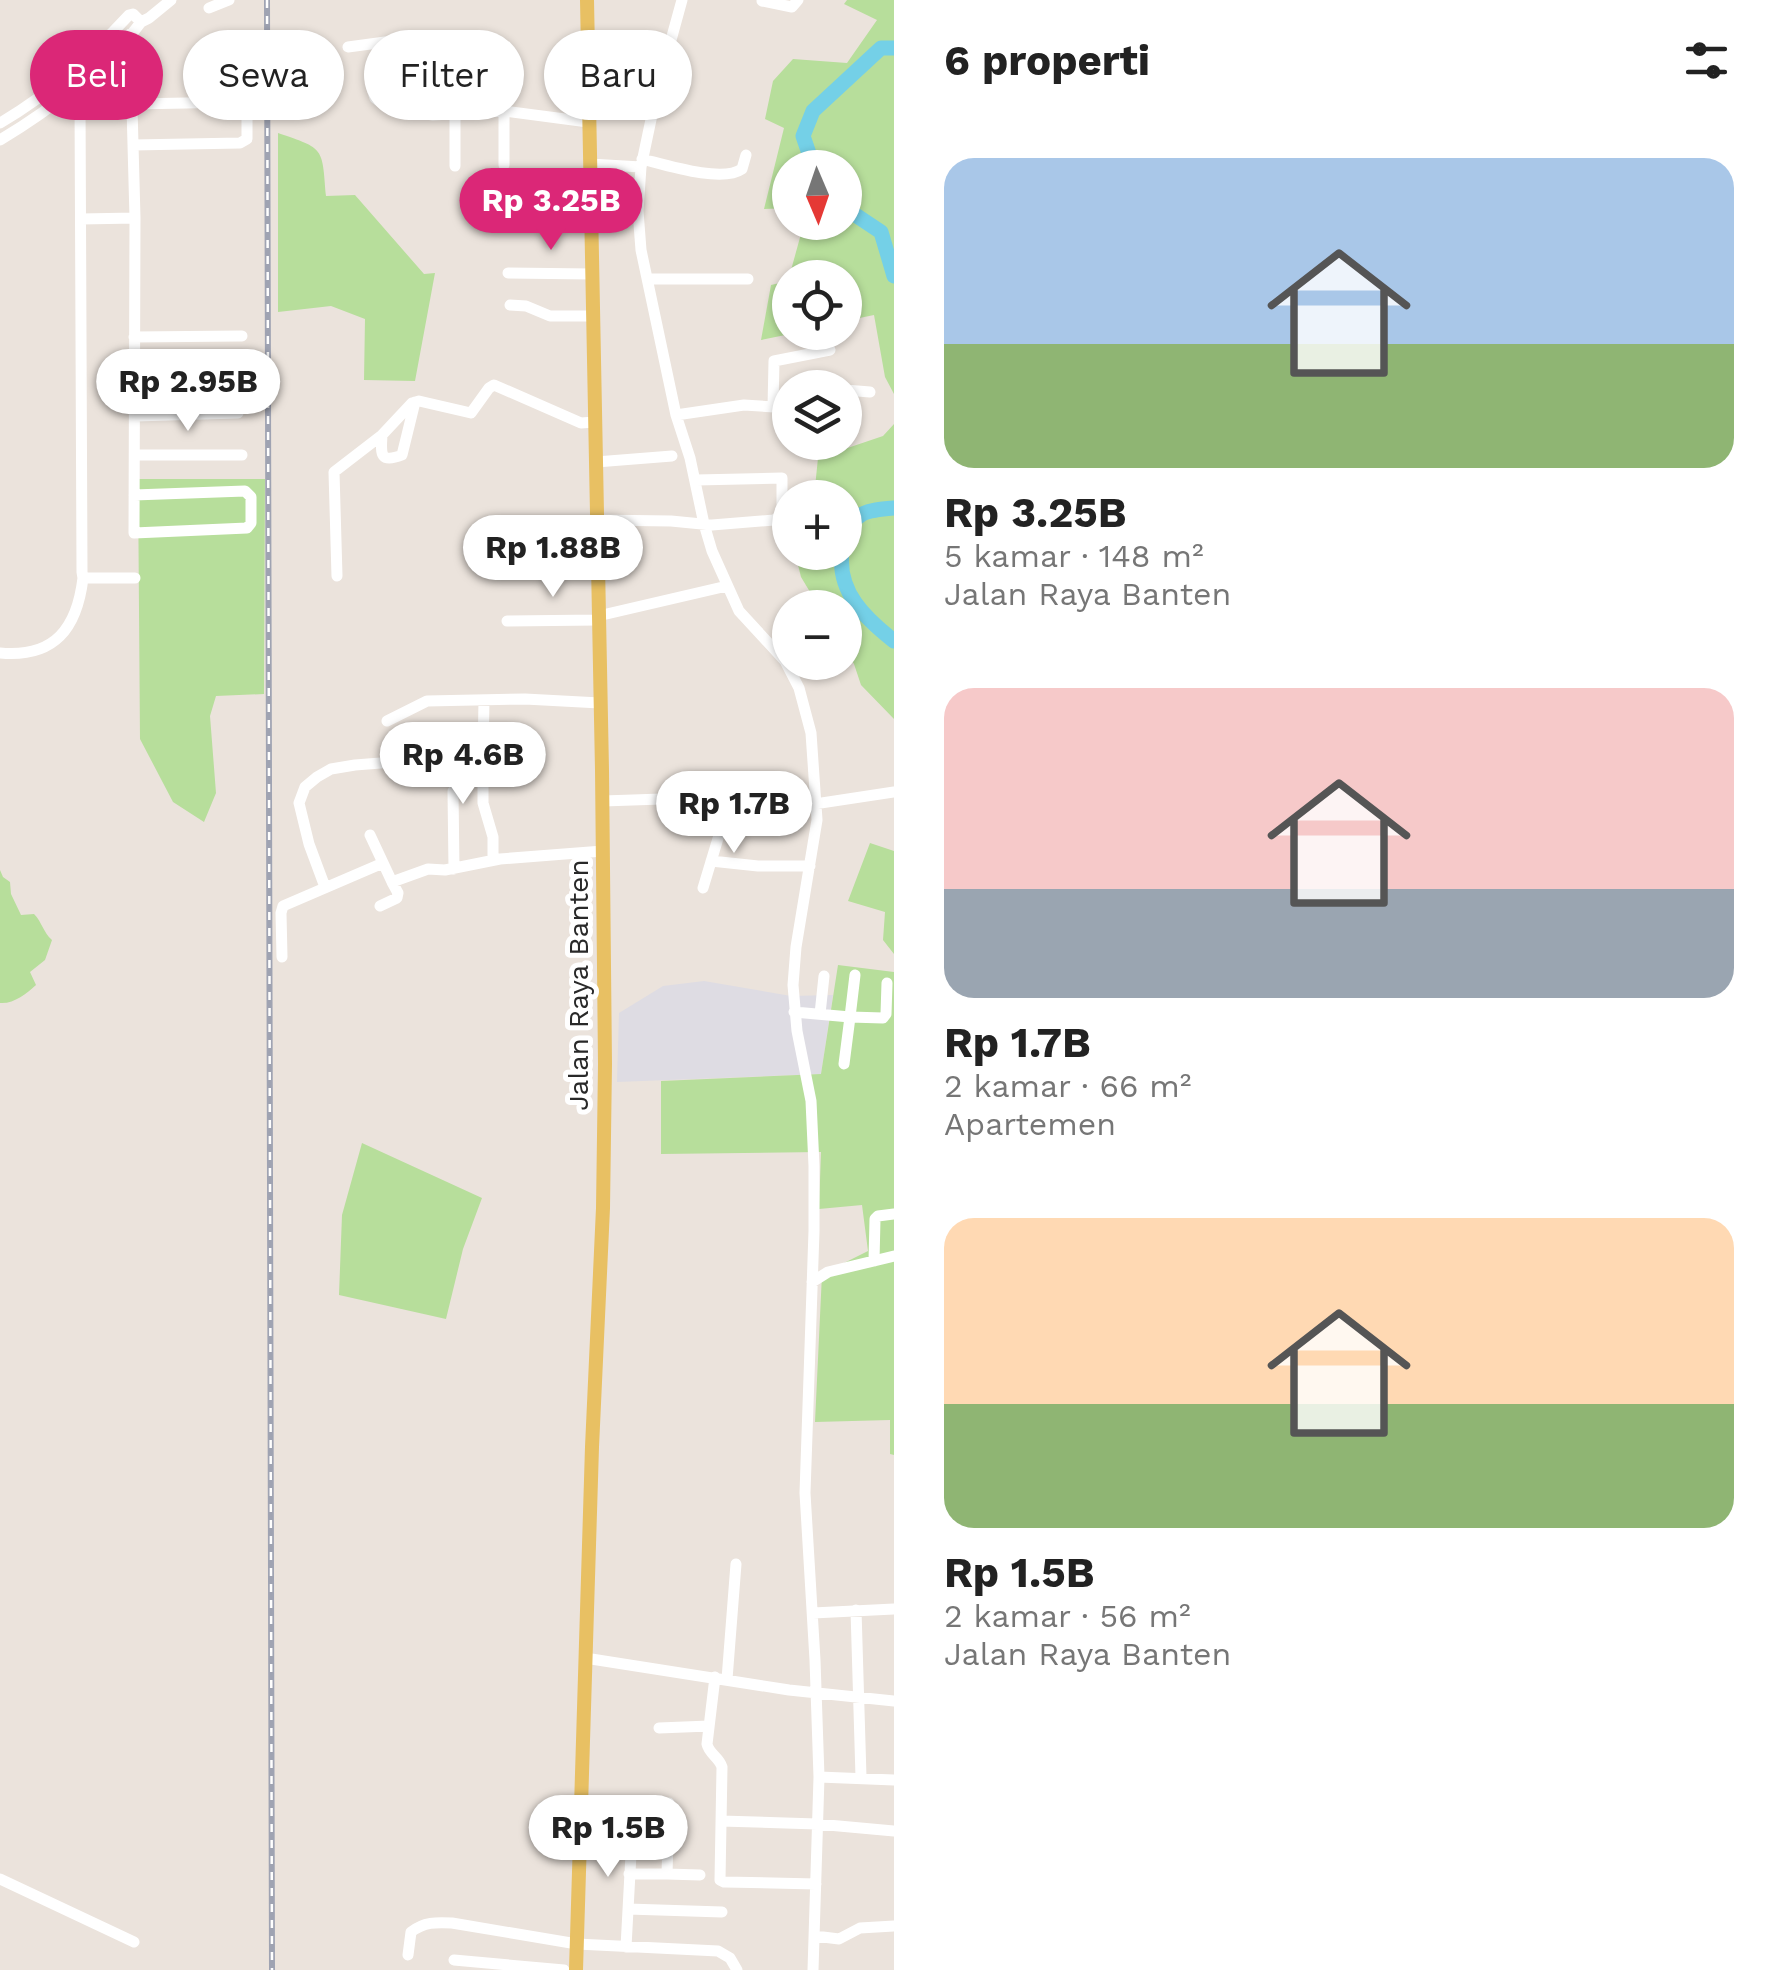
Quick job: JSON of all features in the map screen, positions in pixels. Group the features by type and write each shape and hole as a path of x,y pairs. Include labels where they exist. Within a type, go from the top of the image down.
{"main road":[{"name":"Jalan Raya Banten","path":"588,0 589,30"},
{"name":"Jalan Raya Banten","path":"576,1970 605,1064 588,122"}],"street":[{"path":"134,30 170,0"},
{"path":"208,8 230,0"},
{"path":"674,30 682,0"},
{"path":"762,1 792,7 798,0"},
{"path":"117,30 131,14 141,22"},
{"path":"348,47 364,45"},
{"path":"133,144 240,143 247,138 247,107 240,102 163,103"},
{"path":"0,123 30,106"},
{"path":"524,113 588,122"},
{"path":"0,140 30,116"},
{"path":"0,653 34,652 67,630 76,614 83,578 82,219 78,120"},
{"path":"133,120 134,534 247,528 252,524 252,496 245,490 134,495"},
{"path":"455,120 455,166"},
{"path":"504,120 504,165"},
{"path":"651,120 642,163 640,230 676,415 696,480 704,524 739,611 785,661 799,688 811,733 816,832 796,946 794,1012 811,1101 814,1166 804,1493 818,1777 813,1970"},
{"path":"590,164 642,163 733,174 742,169 746,155"},
{"path":"82,219 135,218"},
{"path":"508,272 592,274"},
{"path":"648,279 748,280"},
{"path":"510,304 550,316 594,316"},
{"path":"134,337 242,336"},
{"path":"774,370 774,361 830,350"},
{"path":"134,378 244,375"},
{"path":"336,576 334,472 382,435 415,402 472,413 494,385 581,423 595,422"},
{"path":"862,391 870,392"},
{"path":"382,435 383,457 402,455 415,402"},
{"path":"676,415 744,405 772,407"},
{"path":"135,416 238,413"},
{"path":"135,455 242,455"},
{"path":"596,462 672,456"},
{"path":"596,520 712,525 778,519 782,515 782,478 696,480"},
{"path":"83,578 135,578"},
{"path":"506,621 598,618 727,586"},
{"path":"387,721 427,701 525,699 600,703"},
{"path":"484,700 484,803 494,842 493,860"},
{"path":"325,886 300,803 305,787 317,776 355,765 482,755"},
{"path":"453,791 454,869"},
{"path":"603,802 662,799 726,812 776,810 894,792"},
{"path":"703,888 726,812"},
{"path":"370,835 398,892 397,898 380,906"},
{"path":"392,882 428,869 602,851"},
{"path":"711,861 810,866"},
{"path":"282,957 283,906 383,863"},
{"path":"844,1064 855,975"},
{"path":"820,1014 824,976"},
{"path":"794,1012 883,1018 887,982"},
{"path":"874,1261 875,1218 894,1214"},
{"path":"812,1282 828,1272 894,1258"},
{"path":"736,1564 721,1678 709,1726 708,1750 722,1767 722,1882 816,1884"},
{"path":"812,1612 894,1609"},
{"path":"856,1610 862,1778"},
{"path":"585,1658 894,1701"},
{"path":"660,1728 709,1726"},
{"path":"818,1777 894,1780"},
{"path":"667,1874 669,1804"},
{"path":"626,1947 633,1816"},
{"path":"722,1821 816,1824 894,1832"},
{"path":"629,1874 700,1875"},
{"path":"0,1879 134,1942"},
{"path":"628,1909 722,1912"},
{"path":"408,1956 411,1932 433,1922 578,1944 718,1950 726,1953 737,1970"},
{"path":"815,1936 839,1939 860,1928 894,1926"},
{"path":"454,1960 564,1970"}],"shaded area":[{"path":"704,981 791,996 833,995 821,1074 617,1082 619,1013 663,986"}],"green space":[{"path":"847,0 894,0 894,394 885,377 874,315 862,317 862,260 794,260 799,240 862,240 862,150 779,150 784,128 765,119 773,81 793,59 847,63 877,20 844,4"},
{"path":"278,133 318,152 326,196 355,195 424,274 435,273 415,381 364,380 365,319 331,306 278,312"},
{"path":"772,177 772,209 764,209"},
{"path":"771,285 772,338 761,340"},
{"path":"894,424 894,719 859,680 862,590 809,590 799,570 862,570 862,480 816,480 818,460 862,460 862,443 883,436"},
{"path":"138,479 265,479 264,694 216,696 210,716 216,793 204,822 173,802 140,739"},
{"path":"870,843 894,851 894,954 883,940 885,912 848,901"},
{"path":"0,870 10,882 21,915 34,914 52,940 45,960 30,972 36,985 5,1003 0,1003"},
{"path":"838,965 894,972 894,1455 890,1454 890,1420 815,1422 822,1274 868,1251 862,1205 819,1209 821,1152 661,1154 661,1081 821,1074"},
{"path":"362,1143 482,1198 463,1249 446,1319 339,1295 342,1215"}],"waterway":[{"path":"808,150 803,136 813,111 881,48 894,48"},
{"path":"862,219 881,232 894,276"},
{"path":"862,514 894,508"},
{"path":"843,570 855,603 894,641"}],"railway":[{"path":"267,0 272,1970"}]}
